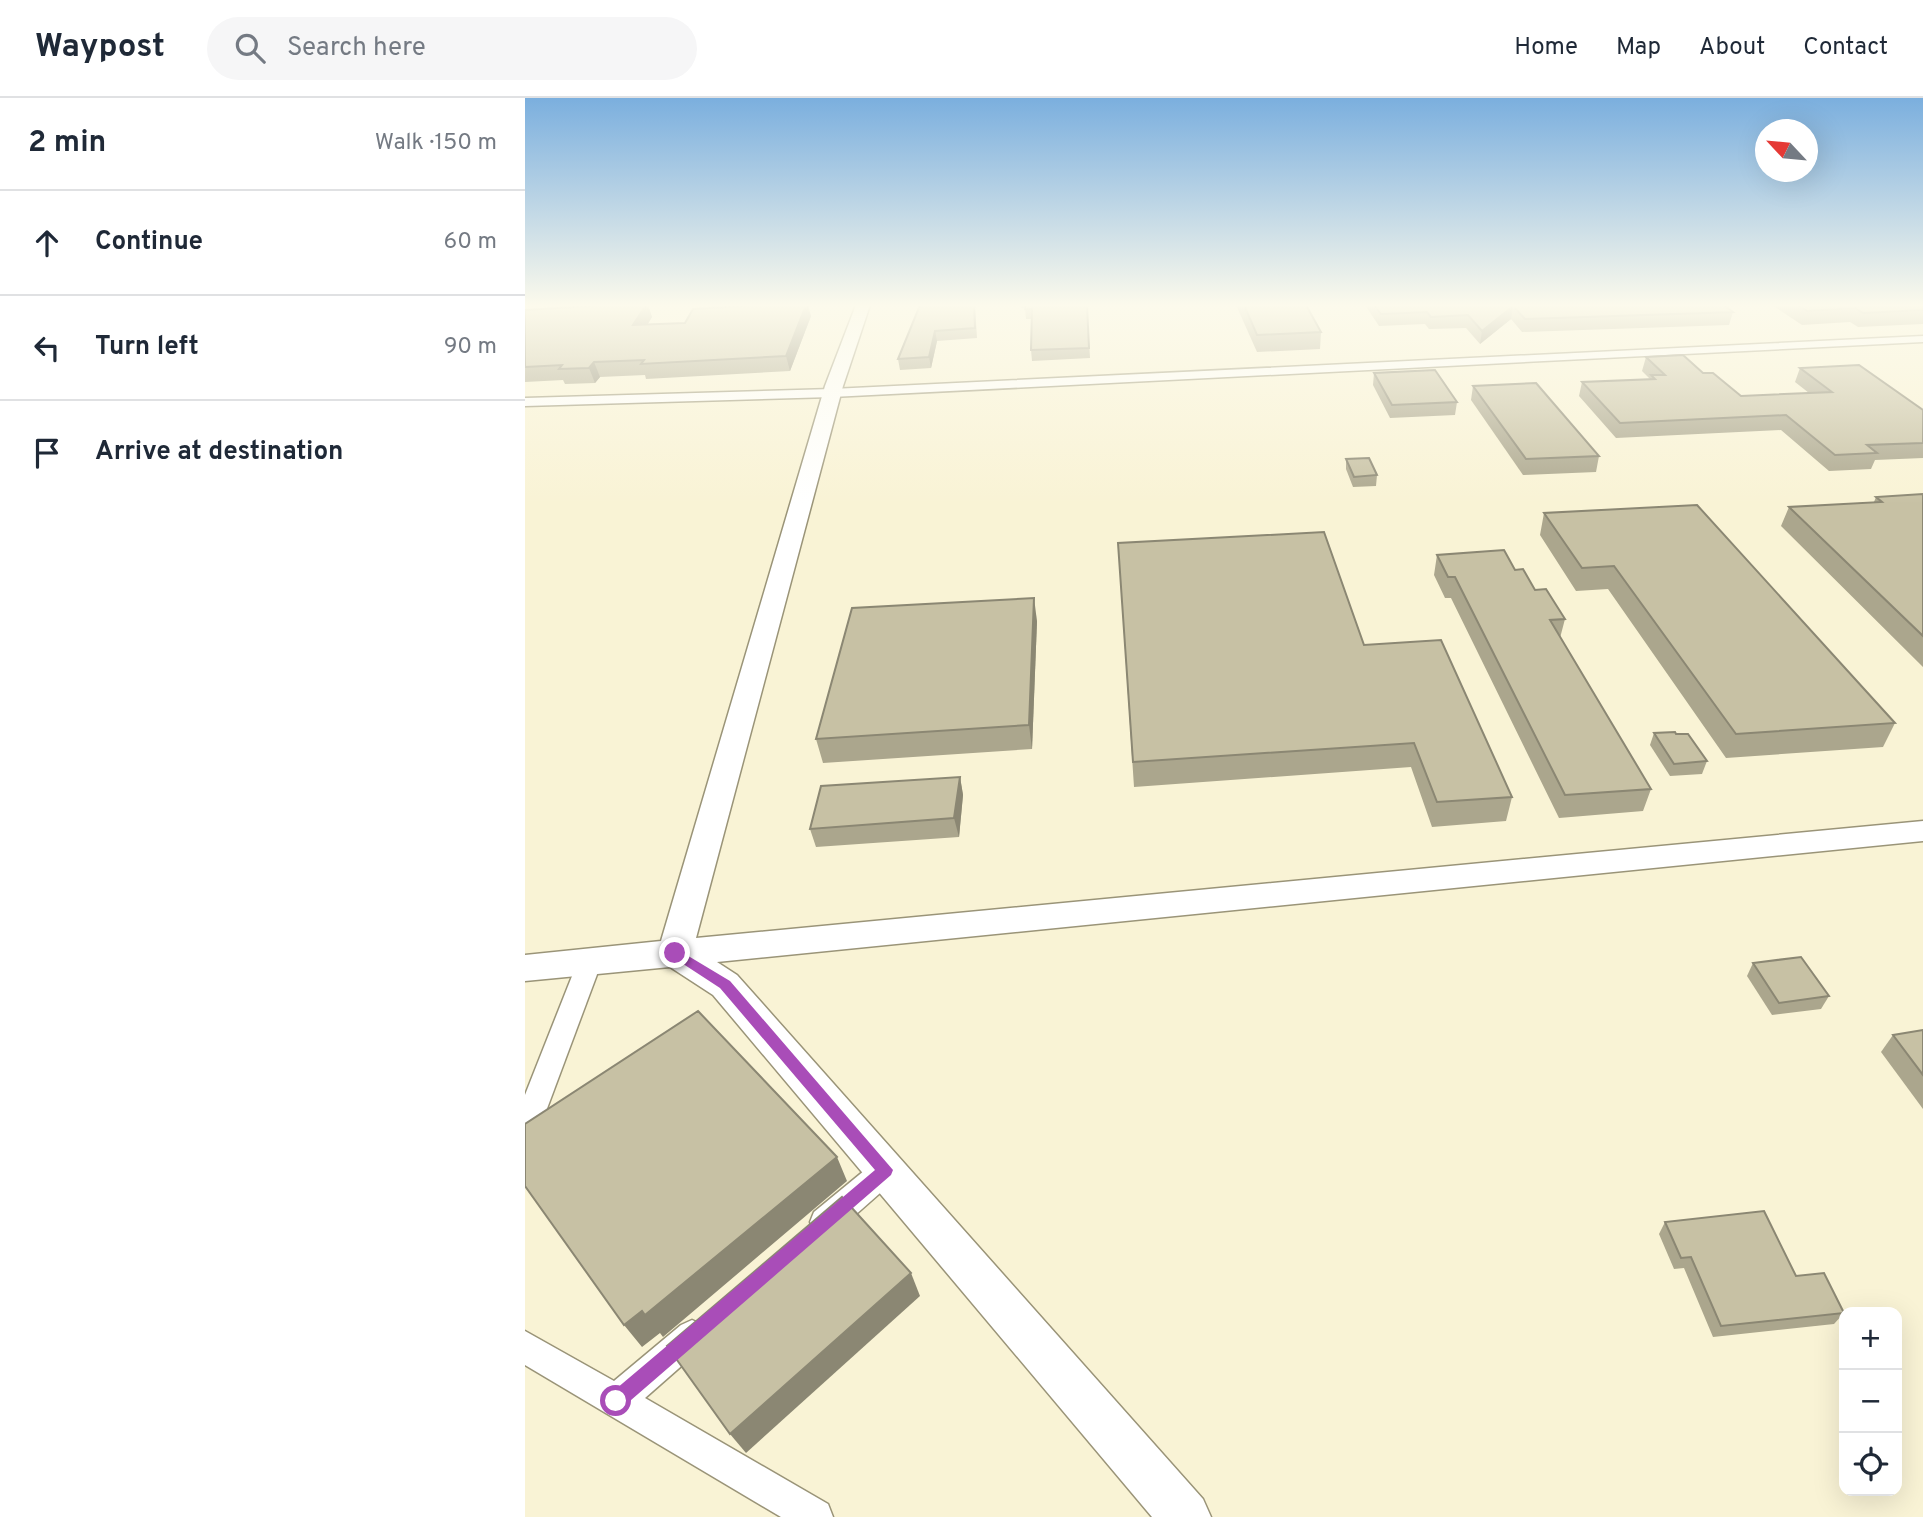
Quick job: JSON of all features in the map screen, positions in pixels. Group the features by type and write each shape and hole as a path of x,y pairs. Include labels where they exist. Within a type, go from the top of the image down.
{"main road":[{"path":"675,953 840,371"},
{"path":"525,968 1923,831"},
{"path":"675,953 725,985 1173,1512"}],"street":[{"path":"525,402 832,393 1272,371"},
{"path":"525,1130 535,1078 590,961"},
{"path":"803,1241 885,1170"},
{"path":"616,1401 709,1321"},
{"path":"525,1347 815,1517"}],"building":[{"path":"1436,371 1457,402 1392,405 1374,373"},
{"path":"1661,371 1713,373 1741,396 1832,392 1804,371 1868,371 1923,410 1923,443 1867,445 1877,453 1835,455 1786,415 1620,423 1582,382 1655,379 1651,375 1665,375"},
{"path":"1536,383 1599,456 1526,459 1473,386"},
{"path":"1369,458 1377,475 1354,477 1346,459"},
{"path":"1923,494 1923,636 1789,507 1882,502 1876,497"},
{"path":"1697,505 1895,723 1736,734 1614,566 1582,568 1544,513"},
{"path":"1324,532 1364,645 1441,640 1512,797 1437,802 1414,743 1133,762 1118,543"},
{"path":"1504,550 1515,570 1523,569 1535,590 1546,589 1565,619 1550,620 1651,789 1565,795 1455,577 1448,577 1437,555"},
{"path":"1034,598 1029,725 816,739 852,608"},
{"path":"1654,733 1688,734 1707,761 1674,764"},
{"path":"960,777 954,818 810,829 821,786"},
{"path":"1801,957 1829,996 1779,1003 1753,963"},
{"path":"698,1011 837,1157 645,1315 642,1311 624,1325 525,1186 525,1124"},
{"path":"1923,1030 1923,1075 1893,1035"},
{"path":"842,1197 911,1273 730,1434 667,1346"},
{"path":"1764,1211 1796,1276 1824,1273 1841,1307 1839,1314 1721,1326 1691,1257 1681,1258 1665,1222"}],"route":[{"path":"616,1401 885,1170 725,985 675,953"}]}
